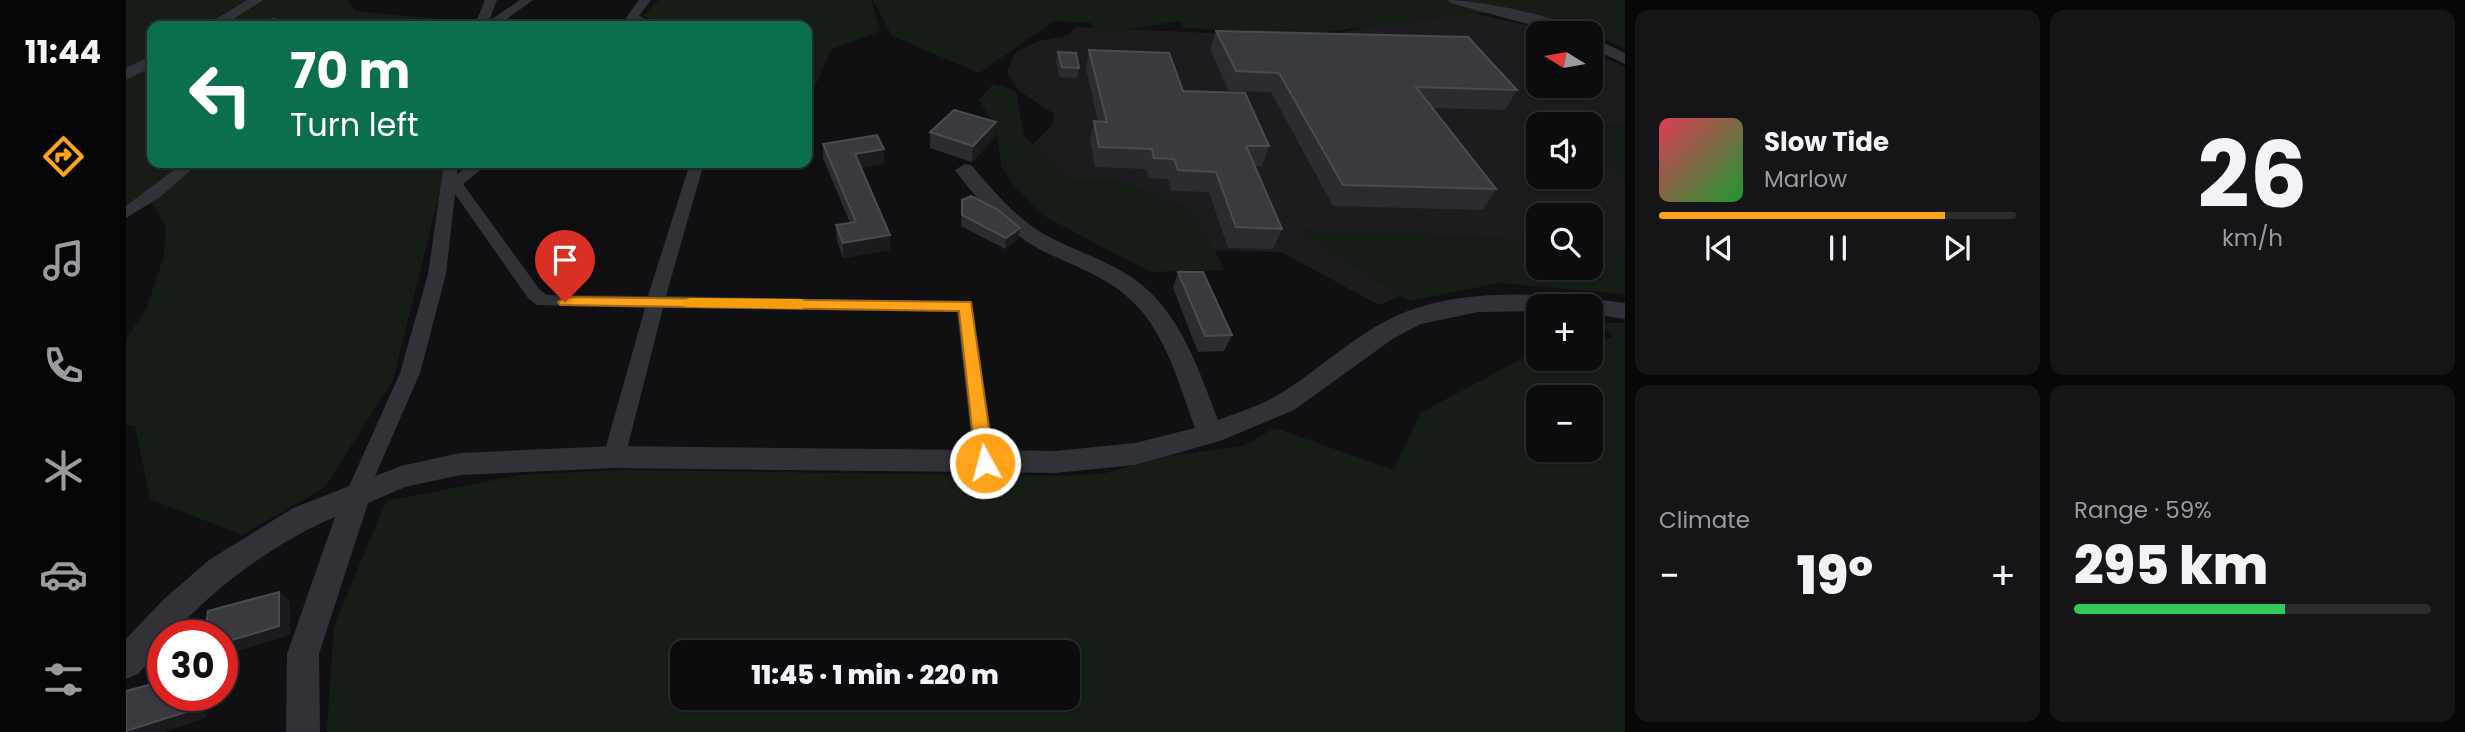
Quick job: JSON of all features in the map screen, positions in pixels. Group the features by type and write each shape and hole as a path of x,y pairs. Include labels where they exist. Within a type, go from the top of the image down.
{"street":[{"path":"221,21 257,0"},
{"path":"482,21 491,0"},
{"path":"496,21 527,0"},
{"path":"641,21 632,18 645,0"},
{"path":"1455,0 1539,21"},
{"path":"1603,48 1625,59"},
{"path":"126,75 147,63"},
{"path":"126,214 186,168"},
{"path":"303,732 303,654 357,493 410,373 437,274 451,168"},
{"path":"451,183 474,168"},
{"path":"614,457 655,303 696,168"},
{"path":"965,170 994,204 1032,236 1111,273 1142,296 1160,318 1211,434"},
{"path":"451,183 534,295 542,301 965,306 985,463"},
{"path":"126,663 174,610 220,570 303,517 401,477 460,464 614,457 985,463 1055,462 1135,454 1211,434 1285,403 1385,332 1415,317 1478,303 1568,303 1625,311"}],"shaded area":[{"path":"126,0 247,0 211,21 147,21 147,58 126,70"},
{"path":"266,0 348,0 355,11 462,21 230,21"},
{"path":"659,0 871,0 880,31 832,49 815,86 812,86 812,21 654,21 643,16"},
{"path":"873,0 1625,0 1625,49 1603,38 1603,21 1559,21 1515,9 1308,34 1183,28 1180,21 1095,34 1091,23 1055,21 979,73 892,36"},
{"path":"1443,7 1526,25 1526,98 1603,98 1603,57 1625,67 1625,291 1483,280 1402,295 1379,305 1281,252 1197,250 1034,184 1026,151 1053,124 1054,114 1017,89 1007,71 1016,52 1039,41 1069,35 1075,27 1323,38"},
{"path":"147,69 147,168 446,168 393,380 325,487 242,535 150,499 135,426 126,425 126,339 146,310 164,256 166,227 152,203 126,216 126,81"},
{"path":"993,84 1016,91 1024,136 1072,180 1112,179 1191,208 1225,270 1150,272 1046,217 1016,188 1001,166 993,123 979,100"},
{"path":"1603,123 1625,123 1625,184 1603,158"},
{"path":"1295,229 1526,239 1526,280 1603,280 1603,241 1623,242 1625,246 1625,294 1499,283 1409,301"},
{"path":"1603,323 1625,323 1625,732 327,732 334,626 386,501 521,475 622,470 1066,476 1106,473 1169,456 1243,446 1275,428 1394,470 1420,413 1526,357 1526,371 1603,371 1603,339 1613,337"}],"building":[{"path":"1216,31 1468,37 1517,90 1416,87 1496,189 1343,185 1279,73 1236,71"},
{"path":"1089,50 1169,53 1183,91 1245,93 1269,146 1246,146 1282,229 1236,227 1216,172 1178,170 1174,159 1154,158 1152,149 1099,147 1094,121 1107,122"},
{"path":"1058,52 1076,53 1079,68 1062,67"},
{"path":"954,110 996,122 973,146 930,132"},
{"path":"877,135 884,149 855,154 890,235 843,243 836,225 856,222 823,144"},
{"path":"971,196 997,209 1020,228 1006,238 962,215 962,200"},
{"path":"1178,272 1203,272 1232,335 1205,336"},
{"path":"279,592 279,626 238,638 238,620 207,620 208,611"},
{"path":"147,685 147,711 189,711 126,731 126,691"}],"slow traffic":[{"path":"690,303 802,304"}],"route":[{"path":"565,302 965,306 985,463"}]}
